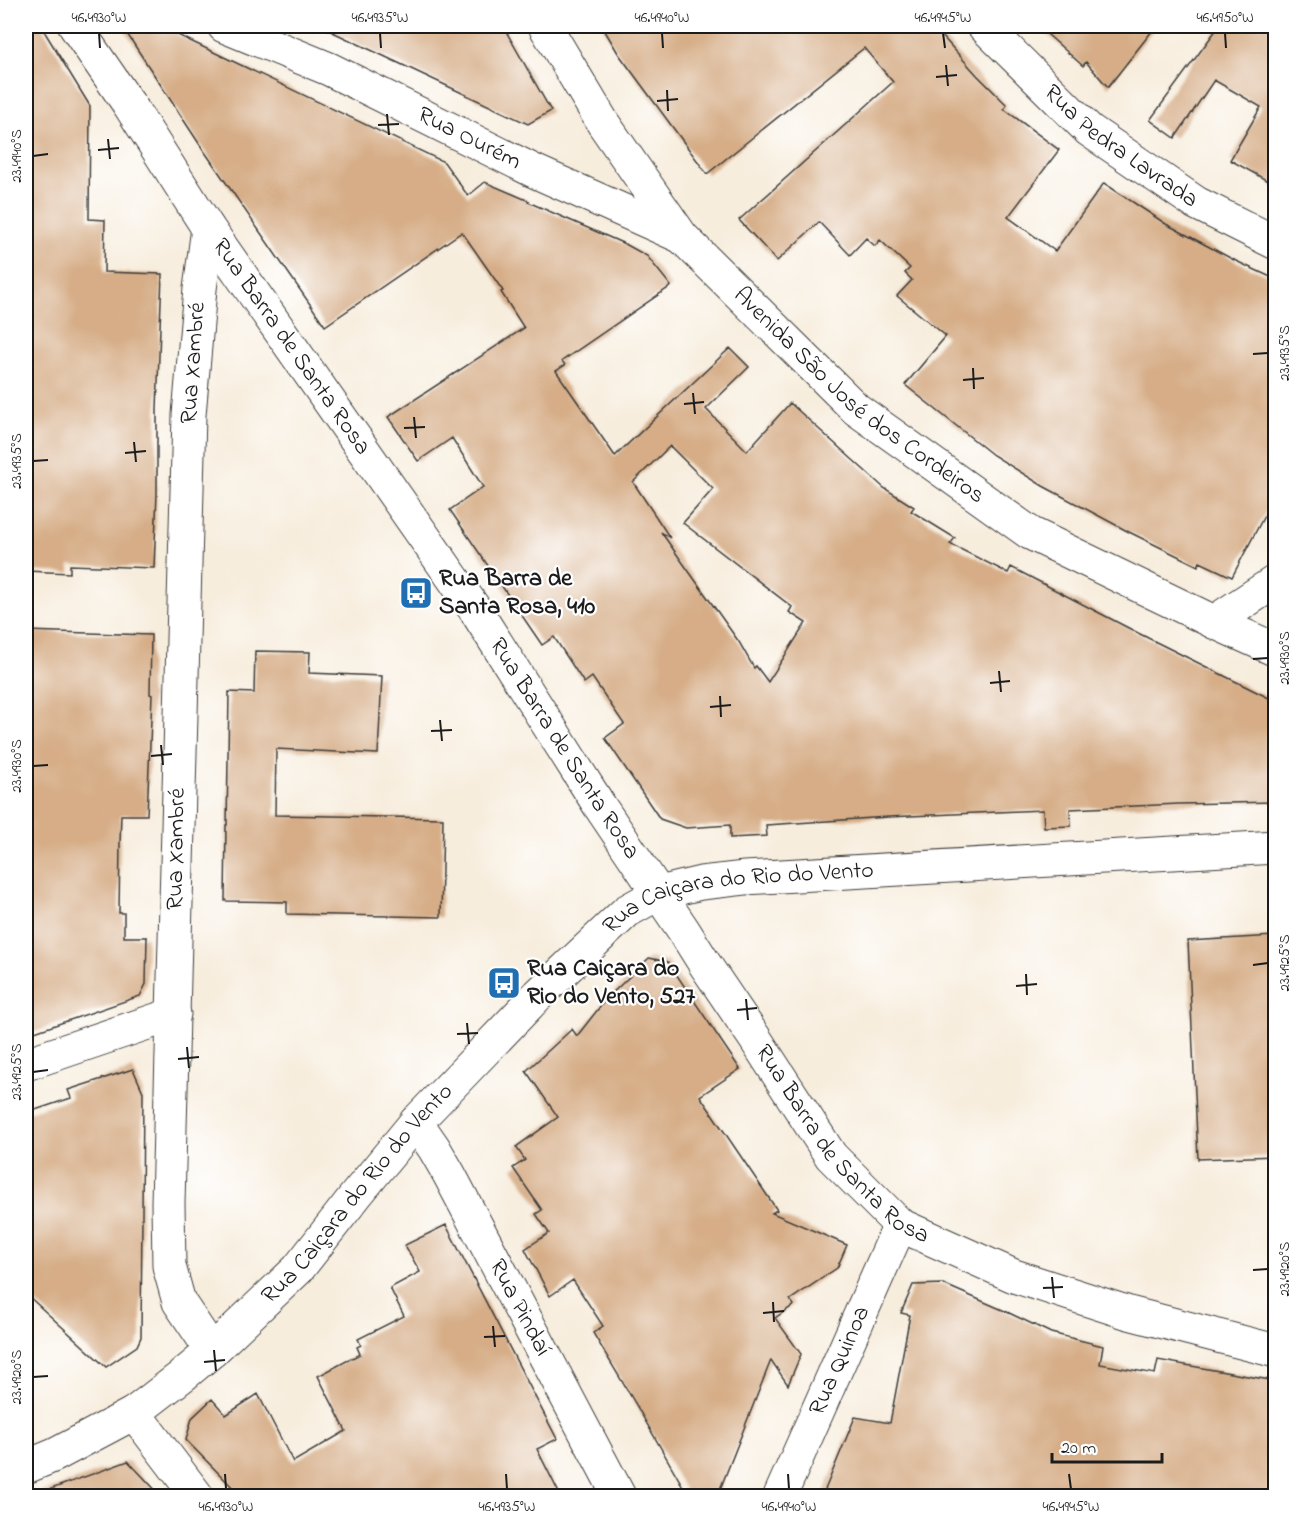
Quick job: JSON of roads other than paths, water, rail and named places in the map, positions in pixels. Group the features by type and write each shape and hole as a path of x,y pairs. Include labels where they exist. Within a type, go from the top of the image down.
{"street":[{"name":"Rua Barra de Santa Rosa","path":"75,26 130,106 208,228 476,611 600,808 659,893 831,1156 900,1225 1014,1276 1129,1313 1275,1351"},
{"name":"Rua Ourém","path":"224,26 329,69 534,171 682,237"},
{"name":"Avenida São José dos Cordeiros","path":"545,26 603,123 682,237 865,416 1030,533 1275,650"},
{"name":"Rua Pedra Lavrada","path":"984,26 1089,130 1196,203 1275,243"},
{"name":"Rua Xambré","path":"208,228 189,415 168,1203 169,1266 179,1302 212,1351"},
{"path":"1214,622 1275,581"},
{"name":"Rua Caiçara do Rio do Vento","path":"26,1467 55,1455 134,1413 212,1351 298,1269 416,1122 538,995 627,912 659,893 701,883 745,878 1275,847"},
{"path":"26,1065 174,1014"},
{"name":"Rua Pindaí","path":"416,1122 449,1174 619,1497"},
{"name":"Rua Quinoa","path":"780,1497 900,1225"},
{"path":"134,1413 197,1497"}],"place":[{"name":"Rua Barra de Santa Rosa, 410","path":"416,593"},
{"name":"Rua Caiçara do Rio do Vento, 527","path":"504,983"}]}
